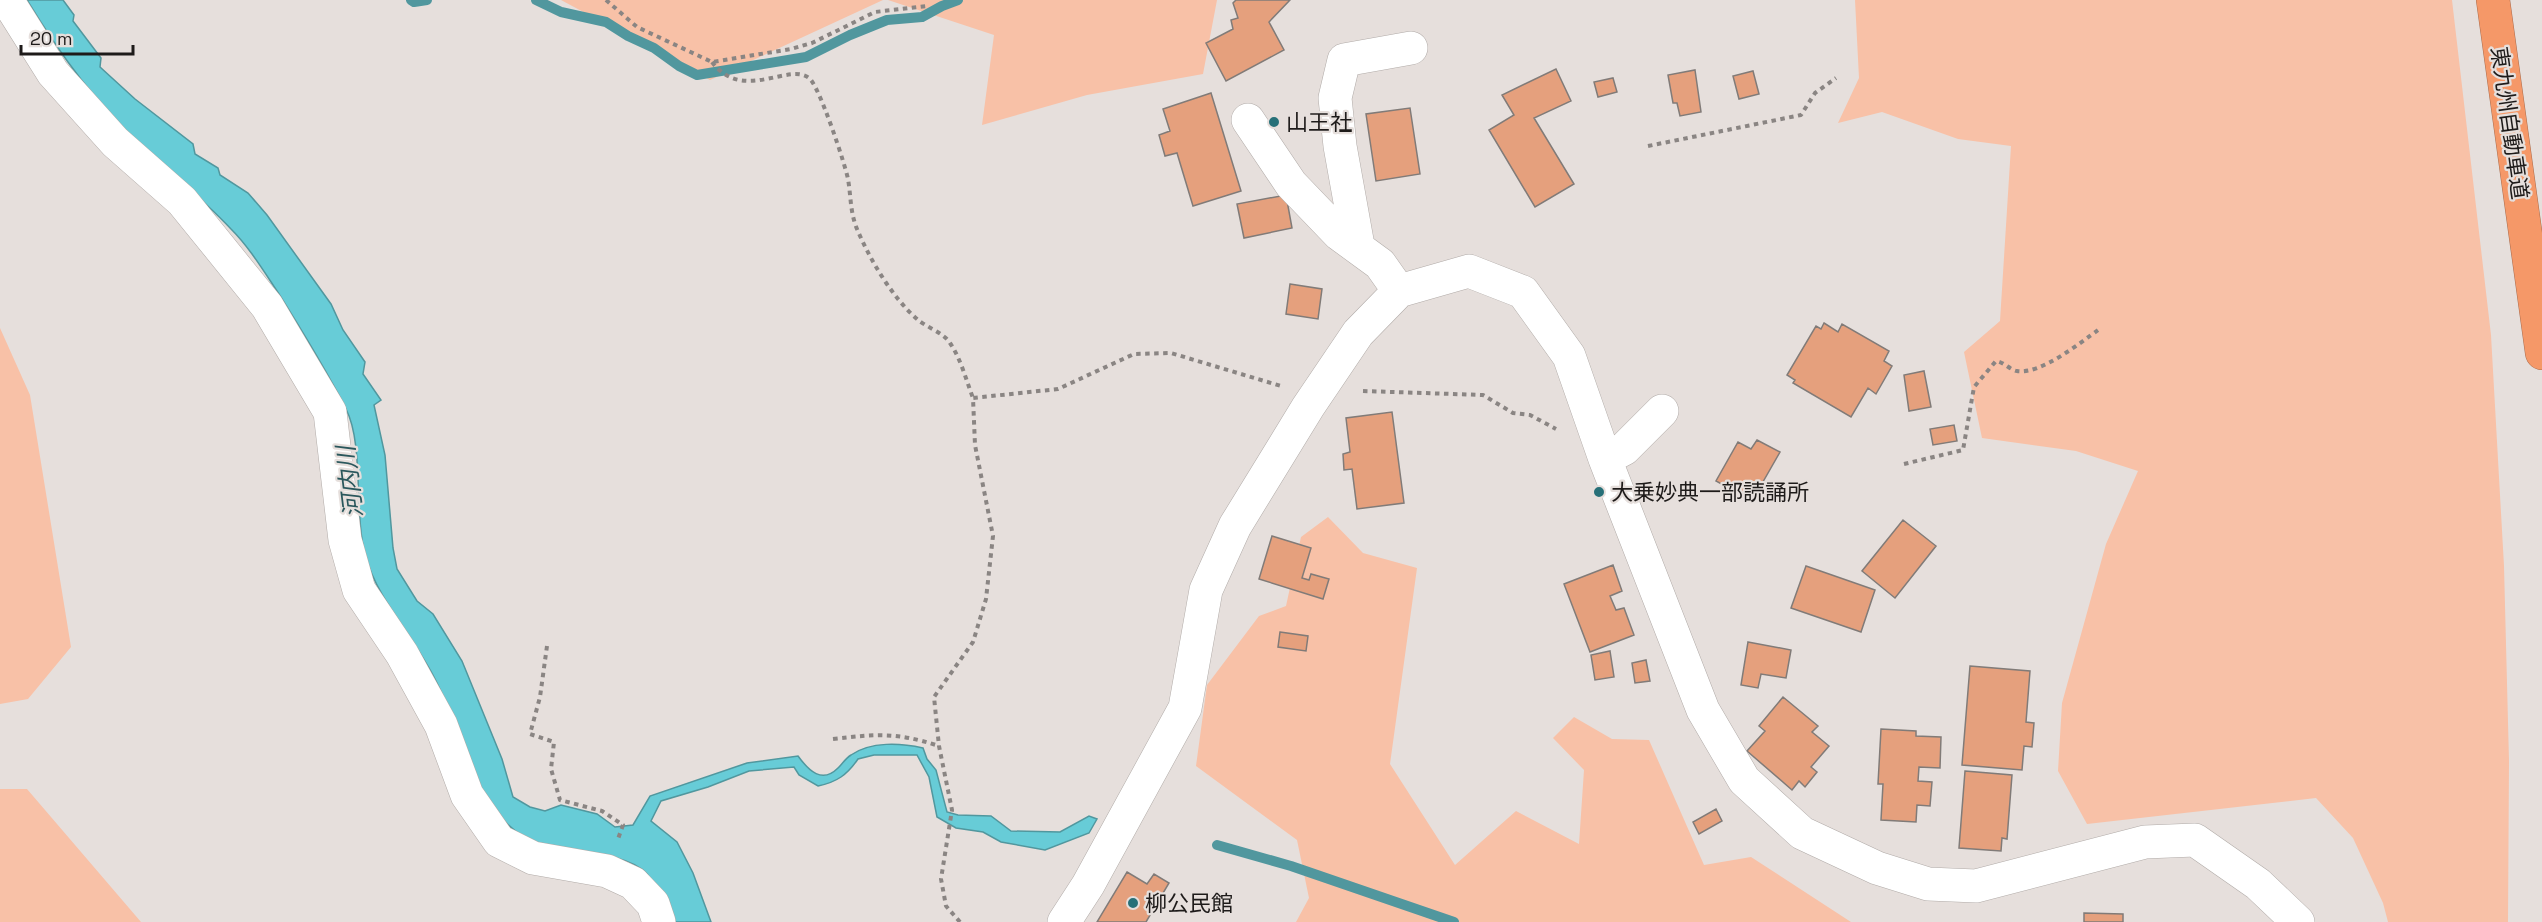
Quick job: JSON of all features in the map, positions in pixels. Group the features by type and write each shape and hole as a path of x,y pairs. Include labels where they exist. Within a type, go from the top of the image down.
{"highway":[{"name":"東九州自動車道","path":"2493,0 2542,353"}],"street":[{"path":"7,0 53,73 115,142 182,201 267,306 330,412 345,540 359,590 407,664 441,725 467,795 499,841 533,858 607,871 633,883 653,904 659,922"},
{"path":"1358,246 1340,146 1335,98 1344,60 1411,48"},
{"path":"1248,120 1292,184 1339,234 1380,264 1399,291"},
{"path":"1064,922 1088,885 1185,708 1206,590 1235,526 1320,389 1358,333 1399,291 1469,271 1524,292 1569,356 1605,459 1703,710 1744,780 1802,833 1877,868 1928,884 1976,886 2145,842 2195,840 2258,884 2298,922"},
{"path":"1605,459 1624,449 1662,411"}],"path":[{"path":"606,0 637,27 712,62 722,74 739,80 756,81 801,74 810,78 819,93 848,179 850,205 856,228 900,303 918,321 950,341 973,398 975,445 993,536 986,599 973,642 934,697 939,746 952,810 941,879 946,906 960,922"},
{"path":"712,62 791,49 812,43 875,12 927,6"},
{"path":"1648,146 1801,115 1815,93 1836,78"},
{"path":"1905,464 1963,450 1974,387 1996,361 2017,371 2032,369 2070,351 2098,330"},
{"path":"973,398 1058,389 1134,354 1171,353 1288,388 1483,395 1513,413 1530,415 1557,430"},
{"path":"547,646 540,697 530,734 554,742 551,769 560,800 602,811 623,825"},
{"path":"833,739 877,734 908,736 939,746"}],"shaded area":[{"path":"561,0 883,0 710,80"},
{"path":"888,0 1217,0 1203,74 1087,95 982,125 994,35"},
{"path":"1855,0 2452,0 2491,335 2504,566 2509,761 2508,922 2388,922 2383,903 2353,838 2316,798 2087,824 2058,771 2062,703 2106,544 2138,471 2076,451 1982,438 1964,352 2000,321 2011,146 1958,139 1882,112 1838,123 1859,78"},
{"path":"0,328 30,395 71,647 28,699 0,704"},
{"path":"1328,517 1363,553 1417,568 1390,764 1455,865 1516,811 1579,844 1584,770 1553,738 1574,717 1612,739 1649,740 1704,865 1751,857 1851,922 1296,922 1309,898 1297,840 1196,766 1207,685 1259,616 1286,606 1301,537"},
{"path":"0,789 27,789 141,922 0,922"}],"water":[{"path":"27,0 63,0 74,15 73,21 101,58 100,67 135,99 193,144 195,154 218,168 220,175 248,193 267,215 331,304 343,330 365,362 363,374 381,400 374,405 385,455 397,569 417,601 433,614 462,661 502,759 513,797 530,807 545,811 561,805 597,814 615,827 633,825 650,796 747,763 798,756 811,771 827,775 859,750 877,745 896,744 923,748 927,759 936,770 947,812 958,815 991,816 1011,831 1060,832 1089,816 1097,819 1089,833 1045,850 1001,842 983,832 956,828 937,817 929,777 917,755 874,755 858,759 841,777 818,786 799,775 794,767 749,771 708,787 661,801 651,821 677,842 693,873 711,922 671,922 651,879 638,866 611,857 539,845 516,832 497,813 478,782 435,679 378,588 371,572 362,538 357,460 352,424 313,349 244,243 104,108 63,56"}],"building":[{"path":"1236,0 1290,0 1269,22 1284,50 1226,81 1206,43 1233,29 1231,20 1238,18 1233,3"},
{"path":"1556,69 1571,101 1534,118 1574,184 1535,207 1489,130 1514,115 1502,95"},
{"path":"1695,70 1701,112 1680,116 1677,103 1673,103 1668,75"},
{"path":"1753,71 1759,94 1739,99 1733,76"},
{"path":"1613,78 1617,92 1598,97 1594,82"},
{"path":"1211,93 1241,191 1193,206 1177,153 1165,156 1159,135 1170,131 1163,109"},
{"path":"1410,108 1420,174 1376,181 1366,114"},
{"path":"1286,195 1292,228 1244,238 1237,204"},
{"path":"1290,284 1322,289 1318,319 1286,314"},
{"path":"1824,323 1838,332 1842,324 1889,351 1884,361 1892,366 1876,394 1868,388 1851,417 1793,383 1795,380 1787,375 1816,326 1821,329"},
{"path":"1924,371 1931,407 1909,411 1904,375"},
{"path":"1392,412 1404,503 1357,509 1352,469 1344,470 1343,454 1350,452 1346,418"},
{"path":"1954,425 1957,441 1933,445 1930,429"},
{"path":"1757,440 1780,452 1752,501 1716,481 1738,442 1751,449"},
{"path":"1903,520 1936,546 1895,598 1862,571"},
{"path":"1272,536 1311,548 1302,578 1309,580 1311,574 1329,579 1323,599 1259,579"},
{"path":"1613,565 1622,591 1610,596 1616,610 1624,608 1634,635 1590,652 1564,584"},
{"path":"1806,566 1875,590 1861,632 1791,608"},
{"path":"1280,632 1308,636 1306,651 1278,647"},
{"path":"1748,642 1791,650 1786,678 1761,674 1758,688 1741,685"},
{"path":"1610,651 1614,677 1595,680 1591,655"},
{"path":"1646,660 1650,681 1635,683 1632,663"},
{"path":"1970,666 2030,671 2026,722 2034,723 2032,747 2024,746 2022,770 1962,765"},
{"path":"1783,697 1818,726 1812,732 1829,746 1811,767 1817,772 1805,787 1799,781 1792,790 1747,751 1765,731 1759,726"},
{"path":"1881,729 1916,731 1916,736 1941,737 1940,768 1919,767 1918,781 1932,782 1930,806 1917,805 1916,822 1881,820 1883,784 1878,784"},
{"path":"1965,771 2012,775 2007,839 2002,838 2001,851 1959,848"},
{"path":"1716,809 1722,821 1699,834 1693,822"},
{"name":"柳公民館","path":"1127,872 1147,884 1154,874 1169,883 1146,922 1097,922"},
{"path":"2084,913 2123,914 2123,922 2084,922"}],"waterway":[{"path":"411,0 414,2 427,0"},
{"path":"536,0 561,12 606,22 697,75 806,57 887,20 922,17 958,0"},
{"path":"1217,845 1291,866 1454,922"}],"place":[{"name":"山王社","path":"1274,122"},
{"name":"大乗妙典一部読誦所","path":"1599,492"},
{"name":"柳公民館","path":"1133,903"}],"water label":[{"name":"河内川","path":"350,482"}]}
